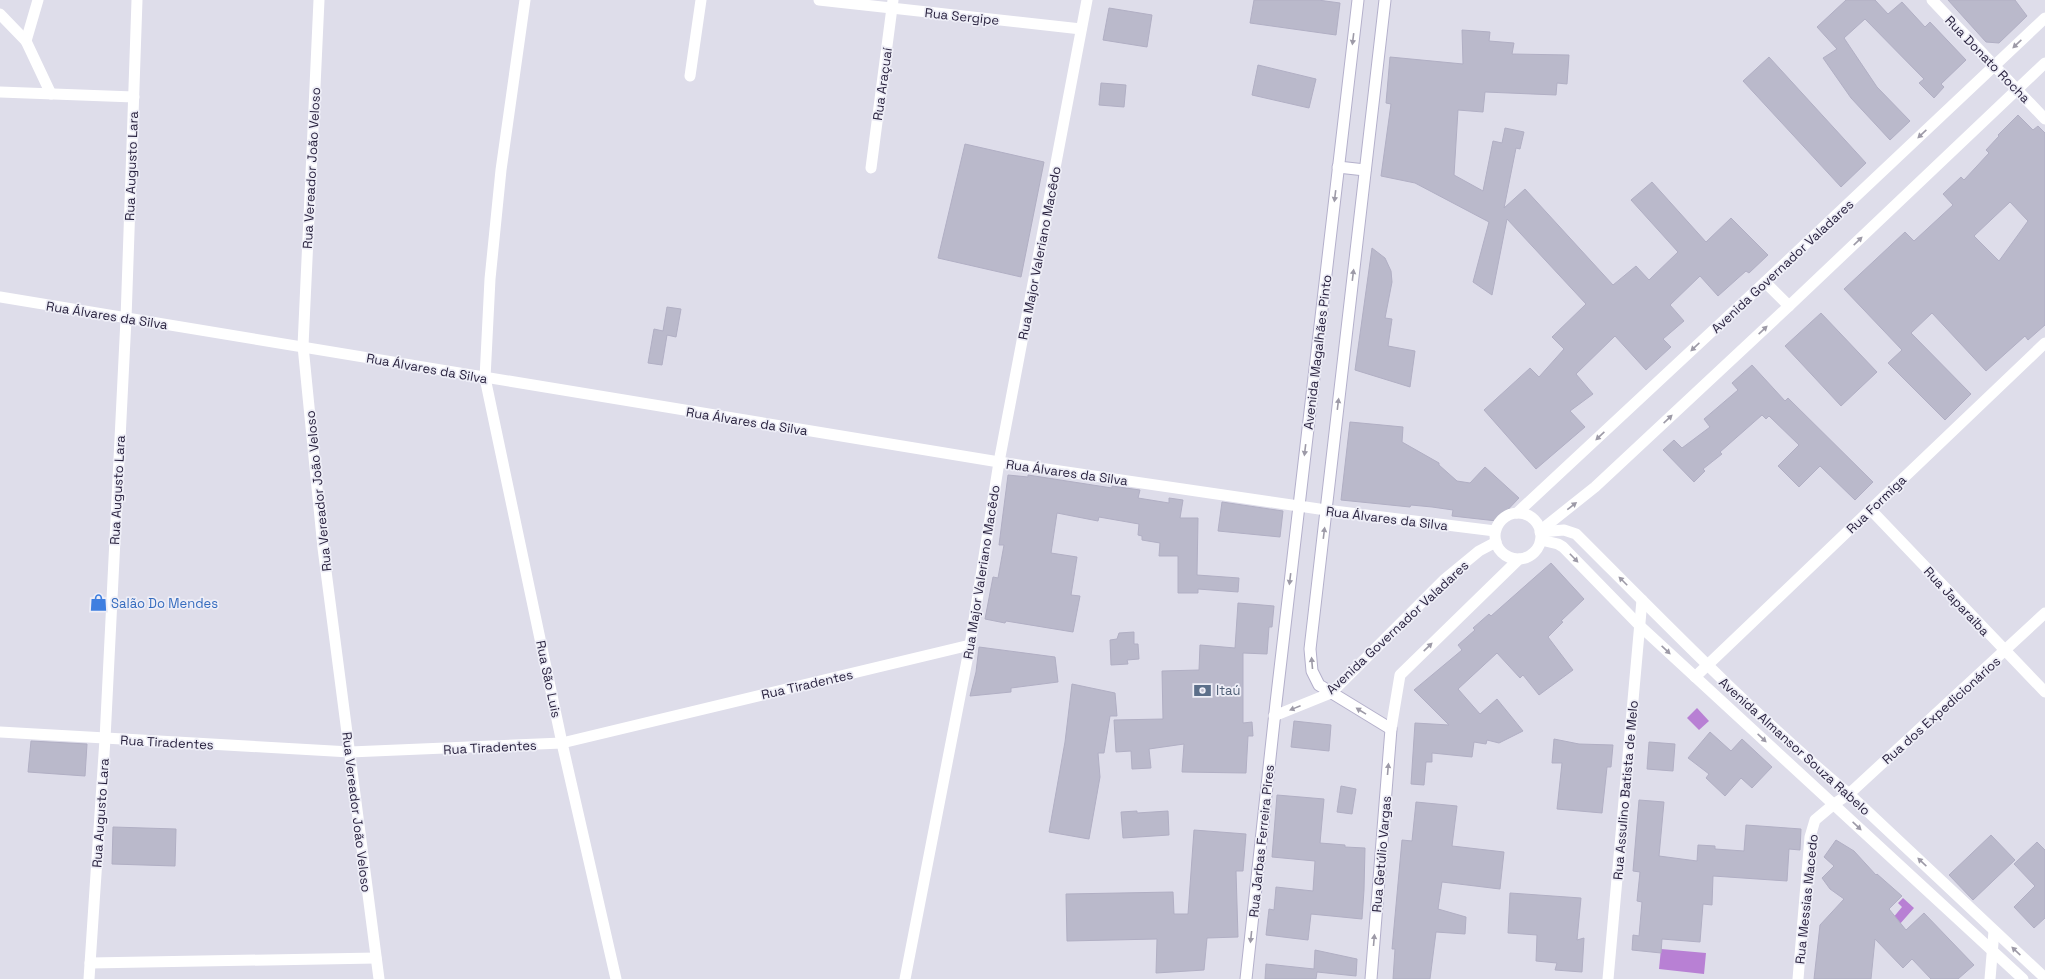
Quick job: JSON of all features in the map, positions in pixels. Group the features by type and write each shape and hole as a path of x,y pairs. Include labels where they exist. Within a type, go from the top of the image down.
{"street":[{"path":"26,41 38,0"},
{"name":"Rua Augusto Lara","path":"89,979 105,739 126,319 137,0"},
{"name":"Rua Vereador João Veloso","path":"319,0 303,346 323,548 379,979"},
{"name":"Rua São Luis","path":"525,0 501,170 490,279 485,378 562,743 616,979"},
{"path":"690,76 701,0"},
{"name":"Rua Sergipe","path":"819,0 893,4 1081,29"},
{"name":"Rua Major Valeriano Macêdo","path":"905,979 970,645 999,462 1086,0"},
{"name":"Avenida Magalhães Pinto","path":"1276,703 1358,0"},
{"name":"Avenida Magalhães Pinto","path":"1332,693 1318,685 1312,671 1310,649 1384,0"},
{"name":"Rua Donato Rocha","path":"1932,0 2045,119"},
{"name":"Rua Araçuaí","path":"870,168 893,4"},
{"path":"0,14 26,41 51,94"},
{"name":"Avenida Governador Valadares","path":"1517,513 2045,18"},
{"path":"1541,534 1535,520 1527,514 1517,513 1507,515 1499,522 1496,537 1501,551 1509,557 1519,559 1529,556 1537,549 1541,534 1595,487 1789,306 2045,63"},
{"path":"0,92 134,97"},
{"path":"1338,167 1365,170"},
{"path":"1765,282 1789,306"},
{"name":"Rua Álvares da Silva","path":"0,297 999,462 1326,510 1496,537"},
{"name":"Rua Formiga","path":"1695,676 2045,343"},
{"name":"Rua Japaraiba","path":"1870,509 2045,692"},
{"name":"Avenida Almansor Souza Rabelo","path":"1541,534 1564,530 1576,534 1707,665 1817,767 1849,794 2045,978"},
{"name":"Avenida Almansor Souza Rabelo","path":"1541,534 1563,547 1640,626 2023,979"},
{"name":"Avenida Governador Valadares","path":"1274,716 1332,693 1446,579 1496,537"},
{"name":"Rua Getúlio Vargas","path":"1371,979 1391,730 1400,675 1519,559"},
{"name":"Rua Assulino Batista de Melo","path":"1608,979 1642,600"},
{"name":"Rua dos Expedicionários","path":"1834,804 1849,794 2045,613"},
{"name":"Rua Tiradentes","path":"0,732 350,752 562,743 970,645"},
{"path":"1332,693 1391,730"},
{"name":"Rua Jarbas Ferreira Pires","path":"1246,979 1276,703"},
{"name":"Rua Messias Macedo","path":"1798,979 1810,837 1815,820 1834,804"},
{"path":"1990,979 1994,931"},
{"path":"90,963 376,958"}],"shaded area":[{"path":"1697,708 1709,721 1699,730 1687,718"},
{"path":"1903,898 1914,908 1899,925 1892,919 1902,907 1898,903"},
{"path":"1661,949 1706,953 1704,974 1659,969"}],"building":[{"path":"1254,0 1318,0 1340,3 1336,35 1250,23"},
{"path":"1846,0 1875,0 1888,14 1902,2 1925,27 1930,22 1966,60 1941,84 1944,87 1934,98 1919,83 1924,79 1865,19 1844,38 1877,87 1910,121 1890,140 1851,98 1823,58 1837,49 1817,27"},
{"path":"1948,0 2015,0 2027,16 1999,43 1986,42"},
{"path":"1109,8 1152,15 1147,47 1103,40"},
{"path":"1462,30 1490,32 1489,41 1514,43 1512,54 1569,55 1567,84 1557,83 1556,95 1485,92 1483,112 1458,110 1454,175 1483,191 1493,141 1502,143 1505,128 1524,132 1520,149 1516,148 1504,208 1525,189 1613,285 1636,266 1649,280 1678,252 1631,200 1652,182 1706,242 1731,218 1768,255 1749,273 1746,271 1718,296 1700,276 1670,305 1684,321 1663,339 1671,347 1646,370 1615,336 1576,374 1593,394 1570,411 1585,427 1536,469 1484,410 1530,368 1539,377 1564,349 1552,337 1586,304 1507,219 1492,295 1473,282 1489,222 1415,183 1381,176 1391,104 1386,103 1390,57 1463,64"},
{"path":"1769,57 1866,163 1841,187 1743,81"},
{"path":"1258,65 1316,79 1309,108 1252,95"},
{"path":"1101,83 1126,85 1124,107 1099,105"},
{"path":"2018,115 2033,130 2038,126 2045,133 2045,325 2028,340 2025,336 1986,371 1932,313 1911,333 1971,394 1945,420 1888,363 1902,350 1844,289 1905,232 1914,241 1953,205 1943,194 1961,177 1964,180 1989,153 1986,150 1999,136 1998,135","holes":["2010,202 2028,221 1999,261 1974,236"]},
{"path":"965,144 1044,162 1021,277 938,258"},
{"path":"1372,248 1385,258 1391,271 1392,282 1385,318 1392,319 1388,346 1415,351 1410,387 1355,370"},
{"path":"667,307 681,309 676,337 667,335 662,365 648,363 654,329 663,331"},
{"path":"1821,313 1877,372 1841,406 1785,346"},
{"path":"1752,365 1785,401 1788,398 1873,482 1855,500 1820,466 1799,487 1778,466 1799,445 1769,416 1766,419 1762,415 1720,452 1722,454 1703,469 1705,471 1694,482 1663,450 1674,440 1682,448 1710,427 1704,419 1738,390 1732,383"},
{"path":"1350,422 1403,427 1402,442 1439,463 1439,465 1457,481 1470,483 1485,467 1519,498 1497,521 1452,516 1453,510 1432,507 1411,505 1410,507 1341,500"},
{"path":"1008,475 1028,477 1028,475 1112,488 1112,486 1140,490 1138,498 1169,503 1169,498 1183,500 1180,518 1198,518 1197,575 1239,578 1238,592 1198,589 1198,593 1178,593 1178,556 1159,556 1160,543 1142,540 1142,536 1138,535 1139,524 1099,517 1098,521 1057,513 1051,553 1077,557 1071,595 1080,596 1073,632 985,619 993,577 998,578 1004,545 999,545"},
{"path":"1222,502 1283,511 1280,537 1218,531"},
{"path":"1551,563 1584,599 1561,621 1563,622 1548,637 1573,670 1539,695 1523,675 1520,678 1497,653 1458,689 1480,714 1497,699 1523,731 1499,743 1487,740 1486,744 1474,742 1472,757 1432,753 1432,762 1426,762 1424,785 1411,784 1415,723 1449,725 1414,690 1462,650 1458,645 1475,630 1473,628 1489,614 1491,616"},
{"path":"1238,603 1274,606 1272,627 1269,627 1267,654 1243,653 1243,723 1252,722 1253,736 1248,736 1246,773 1182,772 1184,744 1149,749 1151,768 1132,769 1131,751 1116,752 1114,720 1163,719 1162,671 1199,670 1200,645 1235,648"},
{"path":"1134,632 1134,644 1138,644 1139,659 1127,660 1128,664 1111,665 1110,640 1117,639 1119,633"},
{"path":"979,647 1055,657 1058,682 1011,688 1011,692 970,696 976,672"},
{"path":"1072,684 1115,693 1117,716 1110,716 1104,753 1098,753 1100,777 1089,839 1049,832 1065,742"},
{"path":"1294,721 1331,725 1329,751 1291,747"},
{"path":"1710,732 1731,751 1742,739 1772,767 1752,788 1741,778 1725,796 1706,778 1709,774 1688,758"},
{"path":"1554,739 1579,744 1613,745 1611,767 1607,767 1602,813 1557,809 1562,763 1552,763"},
{"path":"31,741 87,744 85,776 28,772"},
{"path":"1649,742 1675,744 1673,771 1647,769"},
{"path":"1341,786 1356,789 1352,814 1337,812"},
{"path":"1277,795 1324,799 1320,843 1345,845 1345,847 1365,848 1362,919 1311,914 1308,940 1266,935 1269,909 1274,910 1276,887 1313,891 1315,861 1272,857"},
{"path":"1639,800 1664,802 1659,856 1697,861 1698,845 1715,846 1715,849 1744,851 1746,825 1801,829 1800,850 1789,849 1787,881 1713,876 1712,905 1703,904 1700,942 1662,939 1661,953 1632,950 1633,935 1639,936 1642,902 1637,901 1640,872 1633,871"},
{"path":"1416,802 1457,806 1452,846 1504,852 1500,889 1442,882 1438,909 1466,917 1465,934 1436,932 1430,979 1393,979 1395,949 1392,949 1402,840 1412,841"},
{"path":"1137,811 1137,813 1168,811 1169,835 1123,838 1121,812"},
{"path":"113,827 176,829 175,866 112,864"},
{"path":"1194,830 1246,834 1243,871 1236,871 1238,937 1207,938 1204,970 1156,973 1157,939 1067,941 1066,894 1173,892 1174,914 1188,914"},
{"path":"1991,835 2015,860 1973,900 1949,875"},
{"path":"1836,840 1854,851 1876,875 1877,874 1902,896 1889,909 1906,930 1924,913 1974,965 1958,979 1931,979 1912,959 1903,968 1875,939 1871,979 1814,979 1820,925 1844,899 1830,889 1822,878 1834,866 1824,857"},
{"path":"2037,842 2045,850 2045,918 2034,928 2014,907 2035,886 2014,864"},
{"path":"1510,893 1581,898 1577,940 1584,938 1582,972 1555,970 1557,963 1536,961 1537,935 1508,933"},
{"path":"1315,950 1357,959 1356,976 1317,972 1316,979 1265,979 1266,964 1314,969"}],"place":[{"name":"Salão Do Mendes","path":"98,603"},
{"name":"Itaú","path":"1203,690"}]}
